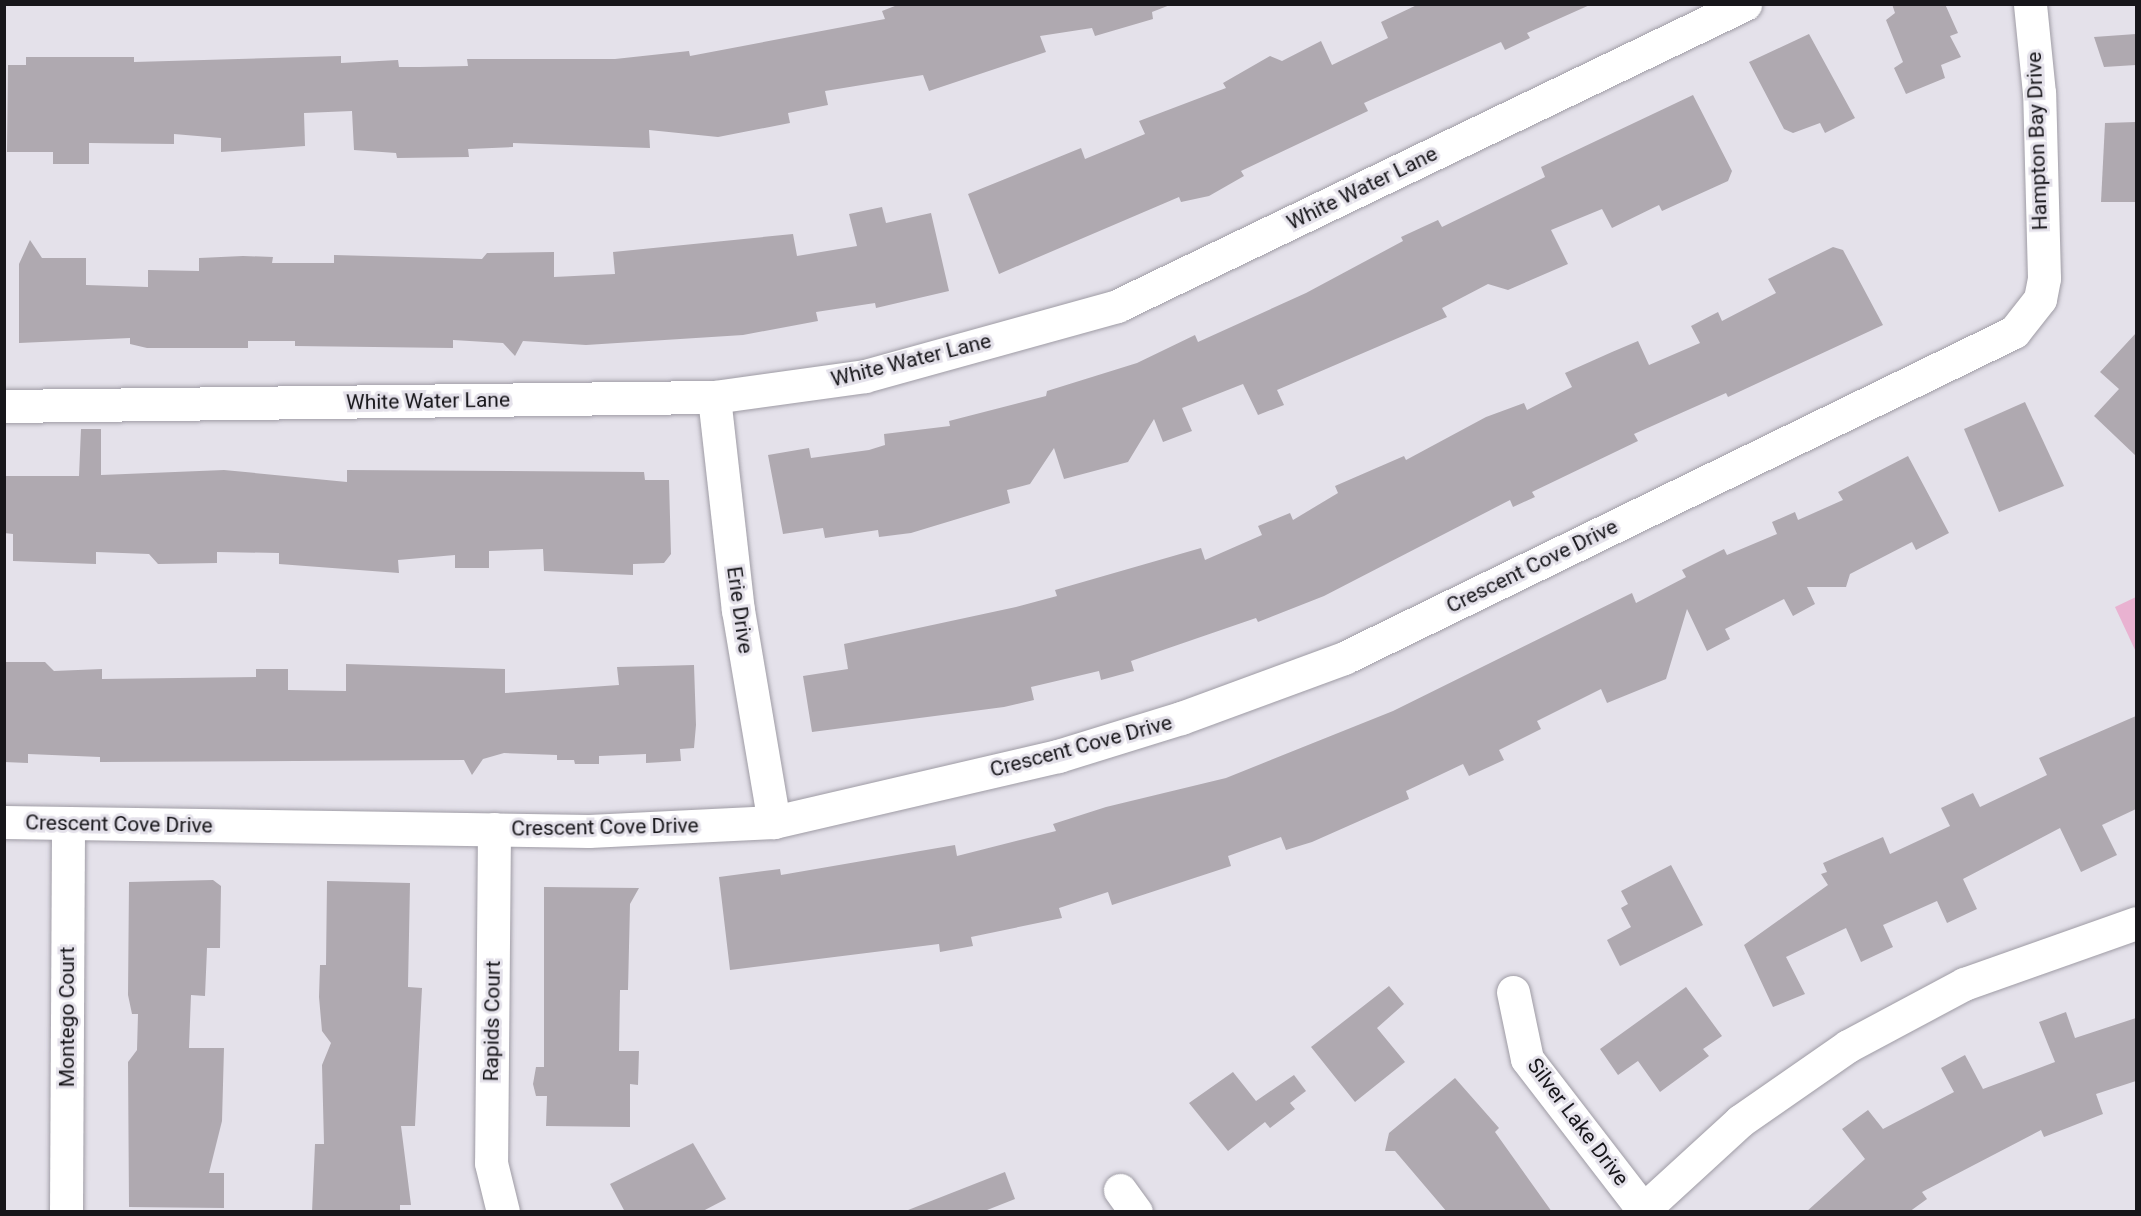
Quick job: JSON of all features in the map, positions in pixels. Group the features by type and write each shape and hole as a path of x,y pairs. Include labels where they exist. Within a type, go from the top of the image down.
{"street":[{"name":"White Water Lane","path":"4,406 714,397 865,376 1117,306 1744,4"},
{"name":"Hampton Bay Drive","path":"2030,4 2039,93 2044,278"},
{"name":"Crescent Cove Drive","path":"4,822 494,830 774,822 1058,756 1181,718 1344,658 2014,332 2040,299 2044,278"},
{"name":"Erie Drive","path":"714,397 738,610 774,822"},
{"name":"Montego Court","path":"66,1212 68,823"},
{"name":"Rapids Court","path":"494,830 491,1163 503,1212"},
{"path":"1644,1211 1740,1121 1848,1046 1974,980 2136,923"},
{"name":"Silver Lake Drive","path":"1514,992 1527,1059 1644,1211"}],"shaded area":[{"path":"2136,597 2136,652 2115,607"}],"building":[{"path":"900,4 1170,5 1152,12 1153,19 1095,36 1092,28 1040,36 1046,52 929,91 923,75 825,91 828,105 788,113 790,123 718,137 649,130 650,148 513,143 513,147 468,149 469,157 397,158 396,153 354,150 352,111 304,113 305,146 221,152 221,138 174,134 174,144 89,143 89,164 53,164 53,152 7,152 8,65 26,65 26,57 134,57 134,62 341,56 341,63 398,60 399,67 420,67 468,66 467,59 615,59 689,51 690,56 885,19 882,11"},
{"path":"1419,4 1592,4 1527,33 1530,38 1505,50 1501,42 1364,103 1368,111 1241,171 1244,176 1209,196 1181,202 1179,197 999,274 968,194 1081,148 1085,159 1145,134 1139,121 1226,88 1223,83 1270,56 1282,61 1321,41 1332,65 1388,38 1381,22"},
{"path":"1892,4 1945,4 1958,33 1950,36 1961,57 1941,65 1945,78 1906,94 1894,68 1903,62 1886,20 1895,13"},
{"path":"1809,34 1855,118 1825,133 1820,123 1793,133 1784,129 1749,62"},
{"path":"2136,34 2136,65 2104,67 2094,37"},
{"path":"1693,95 1732,171 1728,181 1662,211 1659,205 1612,228 1602,209 1551,230 1568,264 1508,290 1488,284 1442,308 1447,317 1277,390 1284,405 1258,415 1243,384 1182,408 1192,431 1163,442 1154,419 1128,462 1064,479 1054,448 1030,484 1007,490 1010,503 911,533 879,537 878,530 825,538 823,528 783,534 768,455 809,448 811,458 869,450 885,445 884,434 950,426 949,421 1046,396 1047,391 1137,363 1195,335 1198,342 1306,293 1403,241 1401,237 1438,220 1442,227 1545,177 1541,167"},
{"path":"2136,122 2136,202 2101,202 2105,123"},
{"path":"882,207 886,223 931,213 949,291 876,308 875,303 816,312 818,321 743,335 586,345 523,341 515,356 503,343 453,340 453,348 295,346 295,341 248,341 248,348 147,348 130,344 130,338 19,343 19,264 30,240 42,258 86,258 86,285 148,287 148,270 199,271 199,258 243,256 273,257 272,263 334,263 334,255 482,259 487,253 554,252 554,277 615,274 613,252 793,234 797,256 857,246 849,214"},
{"path":"1833,247 1843,250 1883,325 1728,397 1726,393 1634,434 1638,441 1532,492 1535,497 1513,507 1510,500 1324,596 1258,622 1256,618 1131,661 1134,671 1101,680 1099,671 1031,687 1034,700 1004,707 812,732 803,676 848,669 844,644 1057,596 1055,590 1201,548 1205,560 1262,535 1258,526 1290,513 1293,520 1338,493 1335,486 1404,456 1406,460 1486,417 1524,403 1527,410 1572,387 1565,373 1612,352 1638,341 1649,365 1700,343 1691,326 1718,312 1722,321 1776,293 1768,279"},
{"path":"2136,333 2136,456 2094,416 2119,389 2100,372"},
{"path":"2025,402 2064,486 1999,512 1964,429"},
{"path":"81,429 101,429 101,475 224,470 347,482 347,470 644,472 645,480 669,480 671,554 664,563 633,564 633,575 544,571 543,549 489,551 489,568 455,568 455,555 398,560 399,573 279,564 279,553 217,552 217,563 158,564 149,554 96,552 96,564 13,561 13,534 4,533 4,476 79,476"},
{"path":"1908,456 1949,533 1916,550 1912,542 1850,574 1846,587 1807,587 1815,604 1793,616 1784,599 1725,629 1730,639 1707,651 1687,609 1666,679 1607,703 1601,689 1537,721 1541,729 1499,750 1504,760 1469,776 1463,764 1406,791 1409,799 1312,842 1286,850 1281,837 1228,856 1231,866 1112,905 1108,892 1059,908 1062,918 971,937 973,946 940,952 939,944 730,970 719,877 780,869 781,875 955,845 957,856 1056,831 1053,824 1106,807 1226,778 1393,711 1632,593 1636,603 1686,577 1682,570 1724,549 1727,555 1777,534 1772,522 1795,512 1798,520 1843,500 1838,492"},
{"path":"4,662 45,662 54,671 102,669 102,679 256,677 256,669 288,669 288,690 346,691 346,664 505,669 505,693 619,685 617,667 694,665 696,725 694,748 680,749 681,761 646,763 646,754 599,756 599,764 575,764 574,760 557,760 557,755 504,753 483,759 472,775 464,760 100,762 100,757 28,754 28,763 4,762"},
{"path":"2136,716 2136,809 2102,825 2117,855 2081,872 2060,828 1963,879 1977,909 1947,923 1937,901 1883,925 1893,947 1861,962 1846,928 1786,957 1805,994 1773,1007 1744,945 1828,885 1821,874 1827,872 1823,863 1883,837 1890,854 1950,826 1941,808 1973,793 1980,807 2047,775 2039,758"},
{"path":"1671,865 1703,925 1620,966 1607,940 1631,927 1621,908 1628,904 1621,891"},
{"path":"213,880 221,886 220,948 207,948 205,996 191,995 189,1048 224,1048 222,1121 209,1173 224,1173 224,1208 129,1207 128,1062 137,1050 138,1014 132,1014 128,995 129,882"},
{"path":"327,881 410,883 408,987 422,988 415,1126 401,1126 411,1205 400,1205 400,1212 312,1212 315,1144 324,1144 322,1065 331,1043 322,1031 319,997 320,965 326,965"},
{"path":"544,887 639,888 630,904 628,990 620,990 619,1051 639,1051 638,1085 630,1084 630,1127 546,1126 547,1096 536,1096 533,1084 536,1067 544,1067"},
{"path":"1389,986 1404,1004 1377,1028 1405,1062 1355,1102 1311,1047"},
{"path":"1686,987 1722,1036 1703,1049 1709,1056 1660,1092 1638,1061 1618,1075 1600,1049"},
{"path":"2066,1012 2075,1038 2136,1018 2136,1081 2096,1094 2103,1114 2044,1137 2041,1130 1922,1192 1927,1199 1909,1212 1806,1212 1865,1159 1842,1129 1868,1110 1883,1129 1954,1092 1941,1068 1965,1055 1983,1089 2055,1062 2039,1022"},
{"path":"1233,1072 1256,1101 1294,1075 1306,1091 1290,1103 1295,1109 1270,1128 1265,1122 1228,1151 1189,1103"},
{"path":"1455,1078 1499,1128 1495,1132 1552,1212 1447,1212 1395,1151 1385,1151 1389,1133"},
{"path":"693,1143 726,1199 701,1212 625,1212 610,1184"},
{"path":"1005,1172 1015,1199 982,1212 903,1212"}]}
